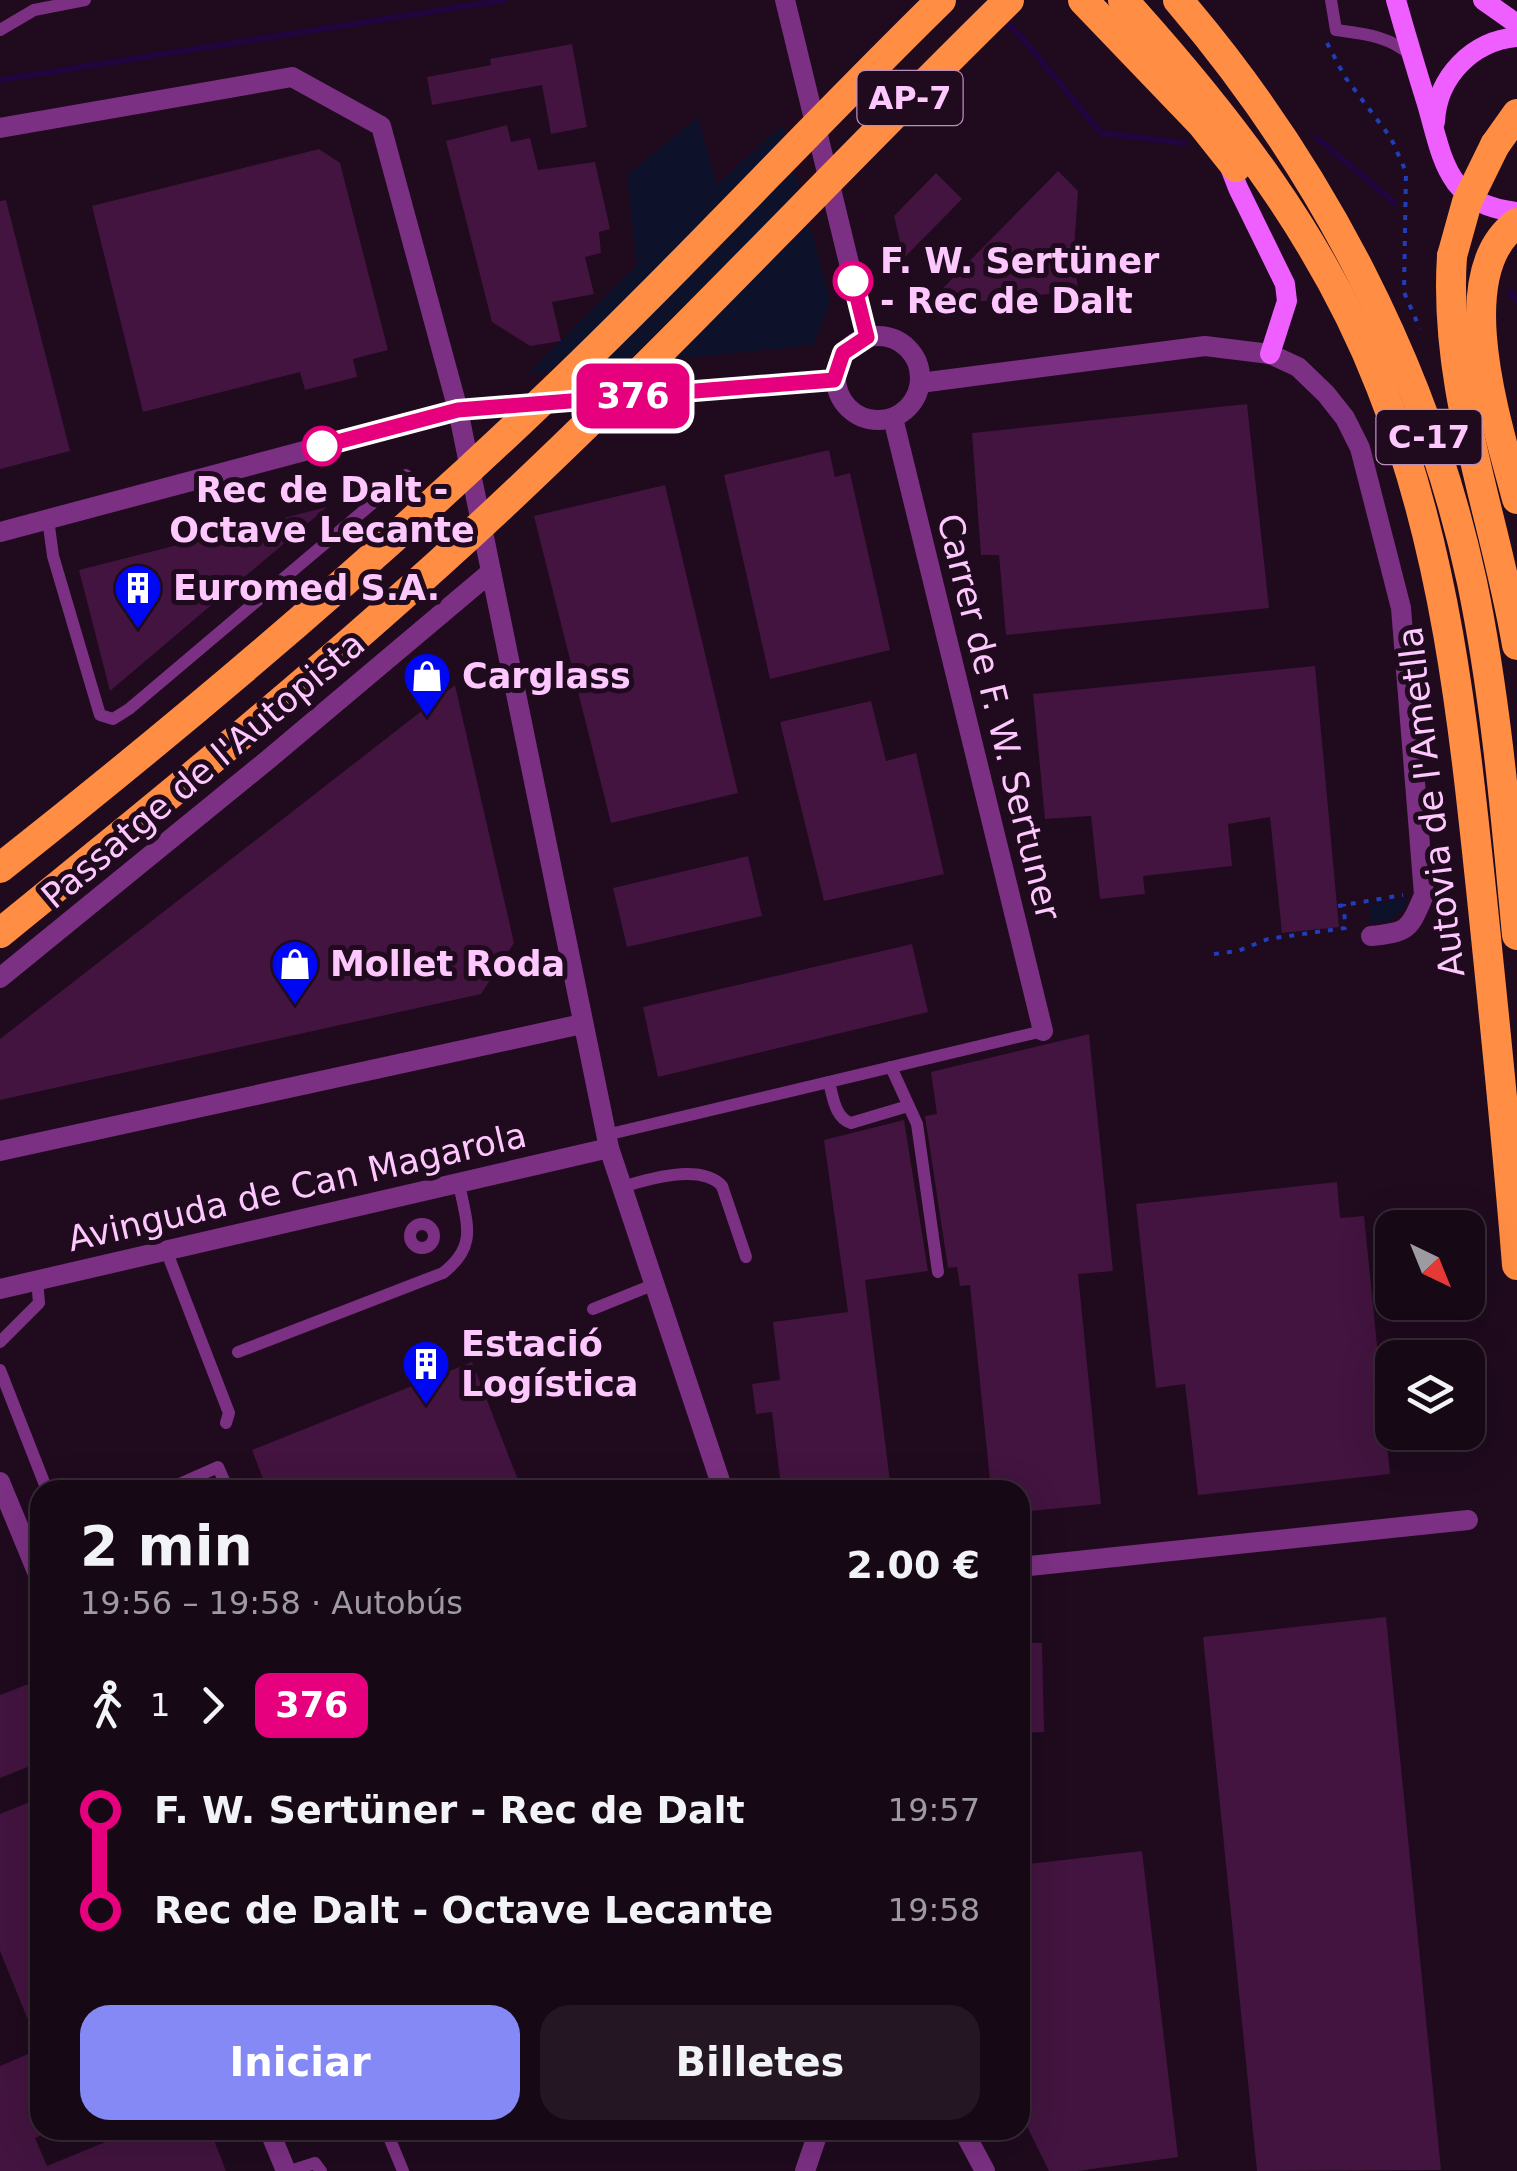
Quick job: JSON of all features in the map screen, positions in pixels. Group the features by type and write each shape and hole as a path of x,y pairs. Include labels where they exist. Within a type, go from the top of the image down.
{"highway":[{"name":"AP-7","path":"0,868 290,632 525,417 940,0"},
{"name":"AP-7","path":"0,934 324,666 495,512 656,356 1009,0"},
{"path":"1083,0 1224,151 1278,225 1380,384"},
{"name":"Autovia de l'Ametlla","path":"1123,0 1226,120 1320,259 1380,384 1424,514 1458,679 1517,1265"},
{"name":"Autovia de l'Ametlla","path":"1178,0 1213,40 1305,172 1383,318 1408,375 1450,500 1472,584 1486,668 1517,935"},
{"path":"1517,114 1467,202 1452,256 1449,301 1460,402 1517,645"},
{"path":"1517,223 1502,234 1490,253 1484,278 1482,335 1496,416 1517,499"}],"street":[{"path":"786,0 867,337"},
{"path":"1396,0 1444,166 1460,188 1494,208 1517,212"},
{"path":"1483,0 1517,24"},
{"path":"1434,129 1438,97 1454,70 1478,49 1517,37"},
{"path":"0,128 292,77 380,126 458,410 607,1142 720,1480"},
{"path":"1224,151 1286,284 1287,301 1270,354"},
{"path":"887,336 905,346 917,362 920,383 916,398 892,418 872,421 854,414 840,400 834,380 843,353 867,337 887,336"},
{"path":"920,383 1205,346 1270,354 1298,367 1326,394 1360,448 1401,608 1424,895 1409,928 1400,933 1371,936"},
{"path":"0,532 458,410 834,380"},
{"name":"Carrer de F. W. Sertuner","path":"892,418 1043,1031"},
{"name":"Passatge de l'Autopista","path":"0,978 491,572"},
{"path":"0,1151 582,1024"},
{"name":"Avinguda de Can Magarola","path":"0,1289 459,1183 607,1142"},
{"path":"0,1482 30,1554"},
{"path":"1030,1566 1468,1520"},
{"path":"274,2140 288,2171"},
{"path":"806,2171 817,2140"},
{"path":"968,2140 985,2171"}],"lane":[{"path":"0,30 34,10 85,0"},
{"path":"1331,0 1336,30 1396,42 1413,56"},
{"path":"48,520 54,556 100,714 114,719 406,474"},
{"path":"607,1142 829,1082 1043,1031"},
{"path":"890,1068 918,1124 938,1272"},
{"path":"829,1082 844,1121 908,1106"},
{"path":"622,1187 656,1176 708,1175 722,1186 746,1257"},
{"path":"238,1352 443,1273 459,1260 468,1235 459,1183"},
{"path":"166,1250 229,1413 226,1423"},
{"path":"0,1342 39,1302 37,1280"},
{"path":"593,1309 654,1284"},
{"path":"0,1370 43,1480"},
{"path":"190,1480 218,1468 223,1480"},
{"path":"390,2140 403,2171"},
{"path":"288,2171 315,2162 321,2171"}],"path":[{"path":"1329,51 1391,138 1406,172 1404,292 1420,328"},
{"path":"1214,954 1238,952 1268,939 1344,928 1341,905 1408,895"}],"shaded area":[{"path":"698,117 717,185 783,125 830,301 814,345 528,374 637,265 627,175"},
{"path":"1407,898 1405,908 1389,921 1370,923 1369,904"}],"building":[{"path":"572,44 587,127 551,134 542,85 432,105 427,77 491,65 490,59"},
{"path":"507,125 511,142 530,138 538,170 595,162 610,229 599,232 601,253 585,257 594,294 552,302 561,341 530,346 492,322 446,141"},
{"path":"319,149 340,163 388,350 353,359 357,377 305,390 300,372 143,412 92,206"},
{"path":"1058,171 1078,191 1074,249 1078,291 945,305 944,287"},
{"path":"936,173 962,199 904,258 894,216"},
{"path":"6,200 70,451 0,469 0,201"},
{"path":"1247,404 1269,608 1006,635 999,555 981,555 972,433"},
{"path":"829,450 835,477 850,473 890,650 770,679 724,475"},
{"path":"665,485 738,793 611,823 534,516"},
{"name":"Euromed S.A.","path":"327,507 110,691 79,570"},
{"path":"1315,666 1339,927 1282,933 1270,817 1228,824 1232,866 1143,876 1145,894 1100,899 1091,816 1045,819 1033,694"},
{"path":"455,685 514,943 481,994 0,1100 0,1039"},
{"path":"871,701 886,761 916,753 944,874 824,901 780,722"},
{"path":"748,856 762,916 627,947 613,888"},
{"path":"912,944 928,1012 658,1077 643,1007"},
{"path":"1089,1034 1113,1271 1078,1274 1101,1504 1030,1511 1030,1480 990,1480 970,1285 960,1286 957,1267 948,1268 925,1116 937,1114 931,1072"},
{"path":"904,1120 928,1271 865,1280 890,1480 780,1480 772,1412 756,1414 752,1384 780,1380 773,1322 848,1312 824,1140"},
{"path":"1337,1182 1340,1218 1364,1216 1376,1340 1375,1450 1388,1450 1390,1474 1198,1495 1185,1384 1156,1388 1136,1204"},
{"name":"Estació Logística","path":"472,1362 518,1480 263,1480 252,1450"},
{"path":"1386,1617 1441,2170 1257,2171 1203,1637"},
{"path":"1030,1643 1042,1643 1044,1732 1030,1733"},
{"path":"30,1683 30,1766 0,1778 0,1695"},
{"path":"30,1802 30,2025 0,1951 0,1814"},
{"path":"1142,1851 1178,2157 1078,2171 1049,2171 1030,2132 1030,1864"},
{"path":"30,2053 30,2140 36,2140 47,2166 111,2140 214,2140 226,2171 0,2171 0,2066"}],"waterway":[{"path":"0,80 504,0"},
{"path":"1002,18 1101,133 1185,143"},
{"path":"1317,138 1395,203"},
{"path":"1510,292 1517,301"}],"bus line":[{"name":"376","path":"322,446 458,410 834,380 843,353 867,337 853,281"}],"place":[{"name":"F. W. Sertüner - Rec de Dalt","path":"853,281"},
{"name":"Rec de Dalt - Octave Lecante","path":"322,446"},
{"name":"Euromed S.A.","path":"138,630"},
{"name":"Carglass","path":"427,718"},
{"name":"Mollet Roda","path":"295,1006"},
{"name":"Estació Logística","path":"426,1406"}]}
